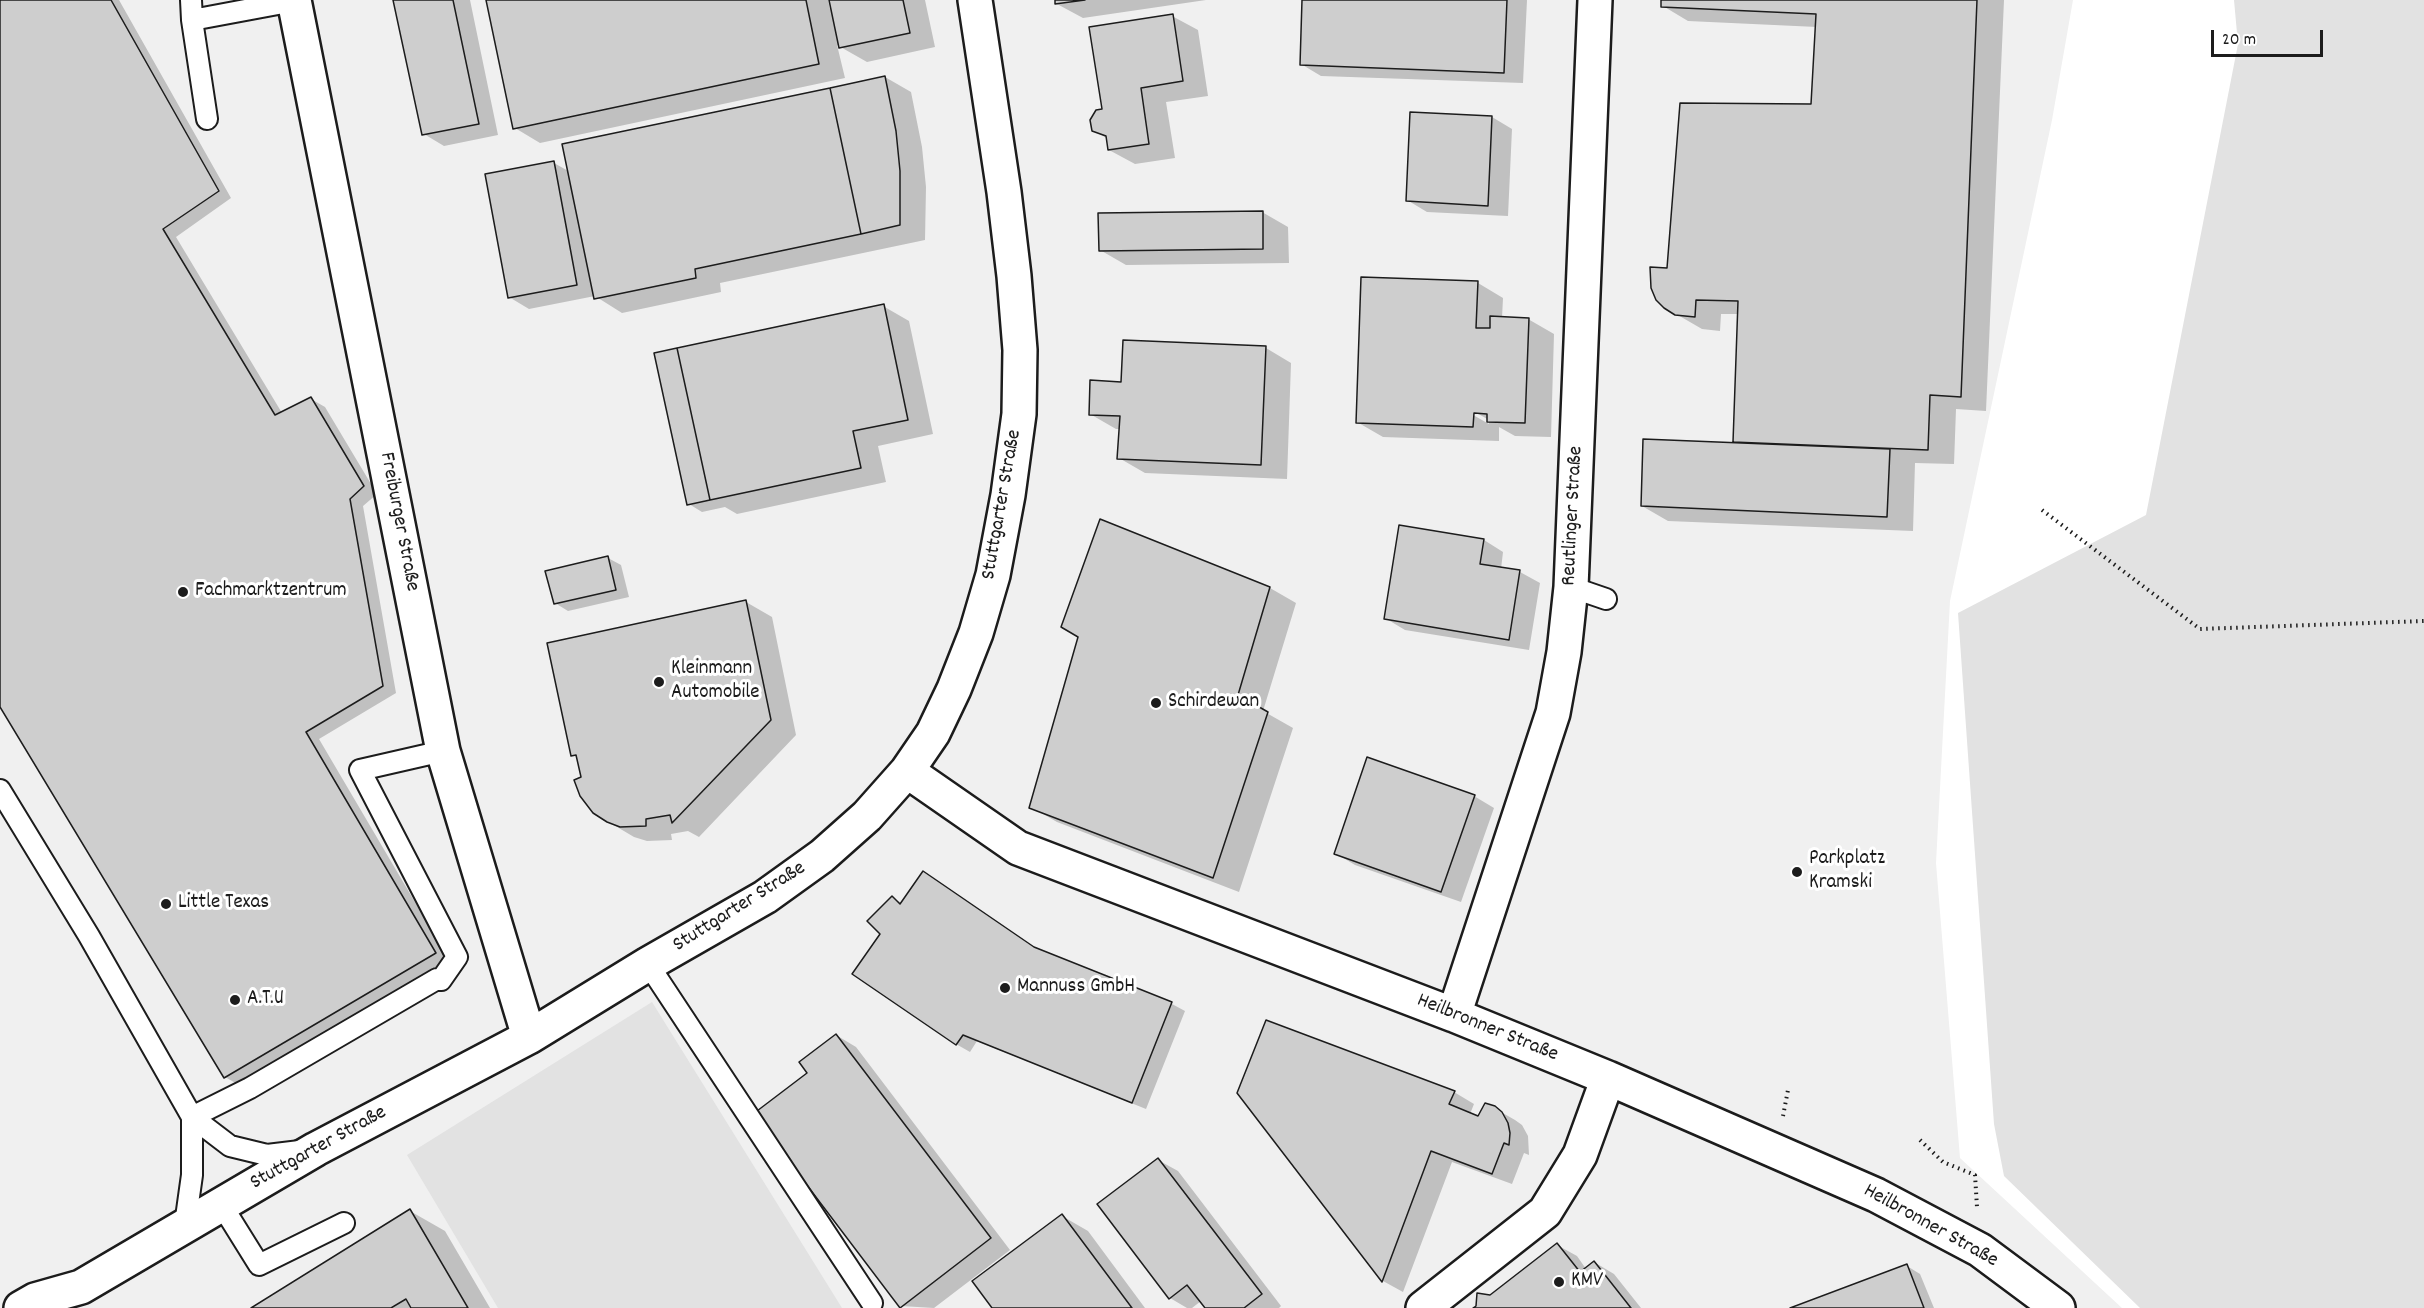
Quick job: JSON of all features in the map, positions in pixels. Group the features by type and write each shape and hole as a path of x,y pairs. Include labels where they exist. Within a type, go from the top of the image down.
{"street":[{"name":"Freiburger Straße","path":"294,0 444,751 529,1037"},
{"name":"Stuttgarter Straße","path":"21,1308 35,1300 75,1298 220,1204 316,1149 529,1037 648,964 765,897 822,856 867,816 907,771 933,733 954,689 976,633 993,575 1008,495 1019,414 1020,350 1014,276 1004,192 975,0"},
{"name":"Reutlinger Straße","path":"1454,1015 1553,712 1564,652 1571,587 1595,0"},
{"name":"Heilbronner Straße","path":"907,771 1018,848 1454,1015 1608,1078 1876,1195 1980,1250 2058,1308"},
{"path":"1423,1308 1545,1212 1580,1155 1608,1078"}],"lane":[{"path":"191,0 207,119"},
{"path":"192,20 294,0"},
{"path":"1571,587 1606,599"},
{"path":"192,1117 250,1088 436,979 441,980 457,957 360,770 444,751"},
{"path":"0,790 89,936 192,1117 230,1146 267,1155 316,1149"},
{"path":"648,964 872,1303"},
{"path":"185,1225 192,1175 192,1117"},
{"path":"220,1204 259,1265 344,1222"}],"path":[{"path":"2042,510 2200,629 2424,621"},
{"path":"1920,1140 1942,1162 1975,1175 1980,1250"}],"shaded area":[{"path":"0,0 2073,0 2052,120 1950,601 1936,863 1960,1158 2122,1308 0,1308"},
{"path":"2234,0 2424,0 2424,1308 2140,1308 2004,1176 1994,1124 1958,613 2146,515 2238,44"},
{"path":"652,1002 842,1308 498,1308 407,1155"}],"building":[{"name":"Fachmarktzentrum","path":"0,0 111,0 219,191 163,229 275,415 311,397 364,486 350,499 383,686 306,732 436,953 224,1078 0,707"},
{"path":"393,0 453,0 479,124 422,135"},
{"path":"486,0 806,0 819,64 513,129"},
{"path":"829,0 903,0 910,33 839,48"},
{"path":"1055,0 1085,0 1055,4"},
{"path":"1302,0 1507,0 1504,73 1300,65"},
{"path":"1661,0 1977,0 1961,397 1930,395 1928,450 1733,442 1738,301 1696,300 1695,317 1675,315 1656,300 1651,288 1650,267 1667,268 1680,103 1811,104 1816,14 1661,7"},
{"path":"1173,14 1183,81 1141,88 1149,144 1108,150 1106,136 1092,131 1090,120 1096,110 1102,109 1089,27"},
{"path":"885,76 896,131 900,171 900,225 861,234 830,88"},
{"path":"830,88 861,234 695,269 696,278 594,299 562,144"},
{"path":"1410,112 1492,116 1488,206 1406,201"},
{"path":"554,161 577,285 508,298 485,174"},
{"path":"1263,211 1263,249 1099,251 1098,213"},
{"path":"1361,277 1478,281 1476,328 1490,328 1490,316 1529,318 1525,423 1487,422 1487,414 1474,413 1473,427 1356,423"},
{"path":"884,304 908,420 853,431 861,468 710,500 677,348"},
{"path":"1123,340 1266,346 1261,465 1117,459 1120,416 1089,415 1090,380 1121,382"},
{"path":"677,348 710,500 687,505 654,353"},
{"path":"1643,439 1890,449 1887,517 1641,506"},
{"name":"Schirdewan","path":"1100,519 1270,587 1238,695 1268,712 1213,878 1029,808 1078,637 1061,627"},
{"path":"1399,525 1484,539 1480,564 1520,570 1509,640 1384,619"},
{"path":"608,556 616,590 554,604 545,571"},
{"name":"Kleinmann Automobile","path":"746,600 771,720 672,823 670,815 646,819 646,826 620,827 593,813 580,796 574,780 581,777 576,755 571,756 547,643"},
{"path":"1367,757 1475,795 1441,892 1334,854"},
{"name":"Mannuss GmbH","path":"923,871 1034,947 1172,1002 1132,1103 963,1035 956,1045 852,974 880,934 867,921 892,896 900,904"},
{"path":"1266,1020 1455,1091 1449,1104 1478,1116 1485,1103 1495,1106 1502,1112 1508,1123 1509,1145 1504,1143 1492,1174 1431,1151 1382,1282 1237,1093"},
{"path":"836,1034 991,1238 900,1308 753,1114 807,1073 799,1062"},
{"path":"1158,1158 1262,1294 1244,1308 1205,1308 1187,1285 1169,1299 1097,1204"},
{"path":"410,1209 468,1308 411,1308 406,1299 391,1308 251,1308"},
{"path":"1062,1214 1132,1308 992,1308 972,1281"},
{"name":"KMV","path":"1557,1243 1580,1272 1594,1261 1631,1308 1473,1308 1476,1306 1477,1293 1490,1295"},
{"path":"1907,1264 1924,1308 1790,1308"}],"place":[{"name":"Fachmarktzentrum","path":"183,592"},
{"name":"Kleinmann Automobile","path":"659,682"},
{"name":"Schirdewan","path":"1156,703"},
{"name":"Parkplatz Kramski","path":"1797,872"},
{"name":"Little Texas","path":"166,904"},
{"name":"Mannuss GmbH","path":"1005,988"},
{"name":"A.T.U","path":"235,1000"},
{"name":"KMV","path":"1559,1282"}]}
